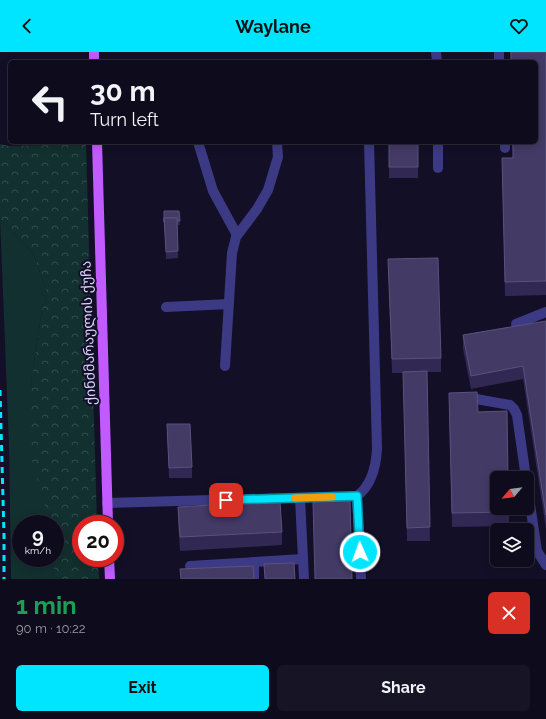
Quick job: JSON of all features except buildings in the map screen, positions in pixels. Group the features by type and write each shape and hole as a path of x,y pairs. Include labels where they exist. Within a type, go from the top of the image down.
{"main road":[{"name":"ქინძმარაულის ქუჩა","path":"96,144 108,515"},
{"path":"109,567 110,579"}],"street":[{"path":"199,144 213,191 237,235"},
{"path":"225,366 232,253 237,235 257,209 268,190 278,157 277,144"},
{"path":"107,503 357,496 363,492 368,485 376,461 377,449 369,144"},
{"path":"438,144 438,168"},
{"path":"166,307 229,304"},
{"path":"516,324 546,312"},
{"path":"464,397 510,405 514,409 517,415 525,471"},
{"path":"357,496 361,579"},
{"path":"300,498 304,579"},
{"path":"532,515 537,551 546,565"},
{"path":"190,566 303,559"},
{"path":"254,562 254,579"}],"green space":[{"path":"0,144 9,146 86,144 97,515 72,515 72,567 98,567 99,579 54,579 53,567 64,567 64,515 47,515 29,450 30,388 42,310 47,292 33,253 0,219"},
{"path":"0,219 33,253 47,292 42,310 30,388 49,515 12,515 12,567 53,567 54,579 11,579 9,445"}],"railway":[{"path":"0,390 4,579"}],"slow traffic":[{"path":"295,498 332,497"}],"route":[{"path":"226,500 357,496 360,552"}]}
